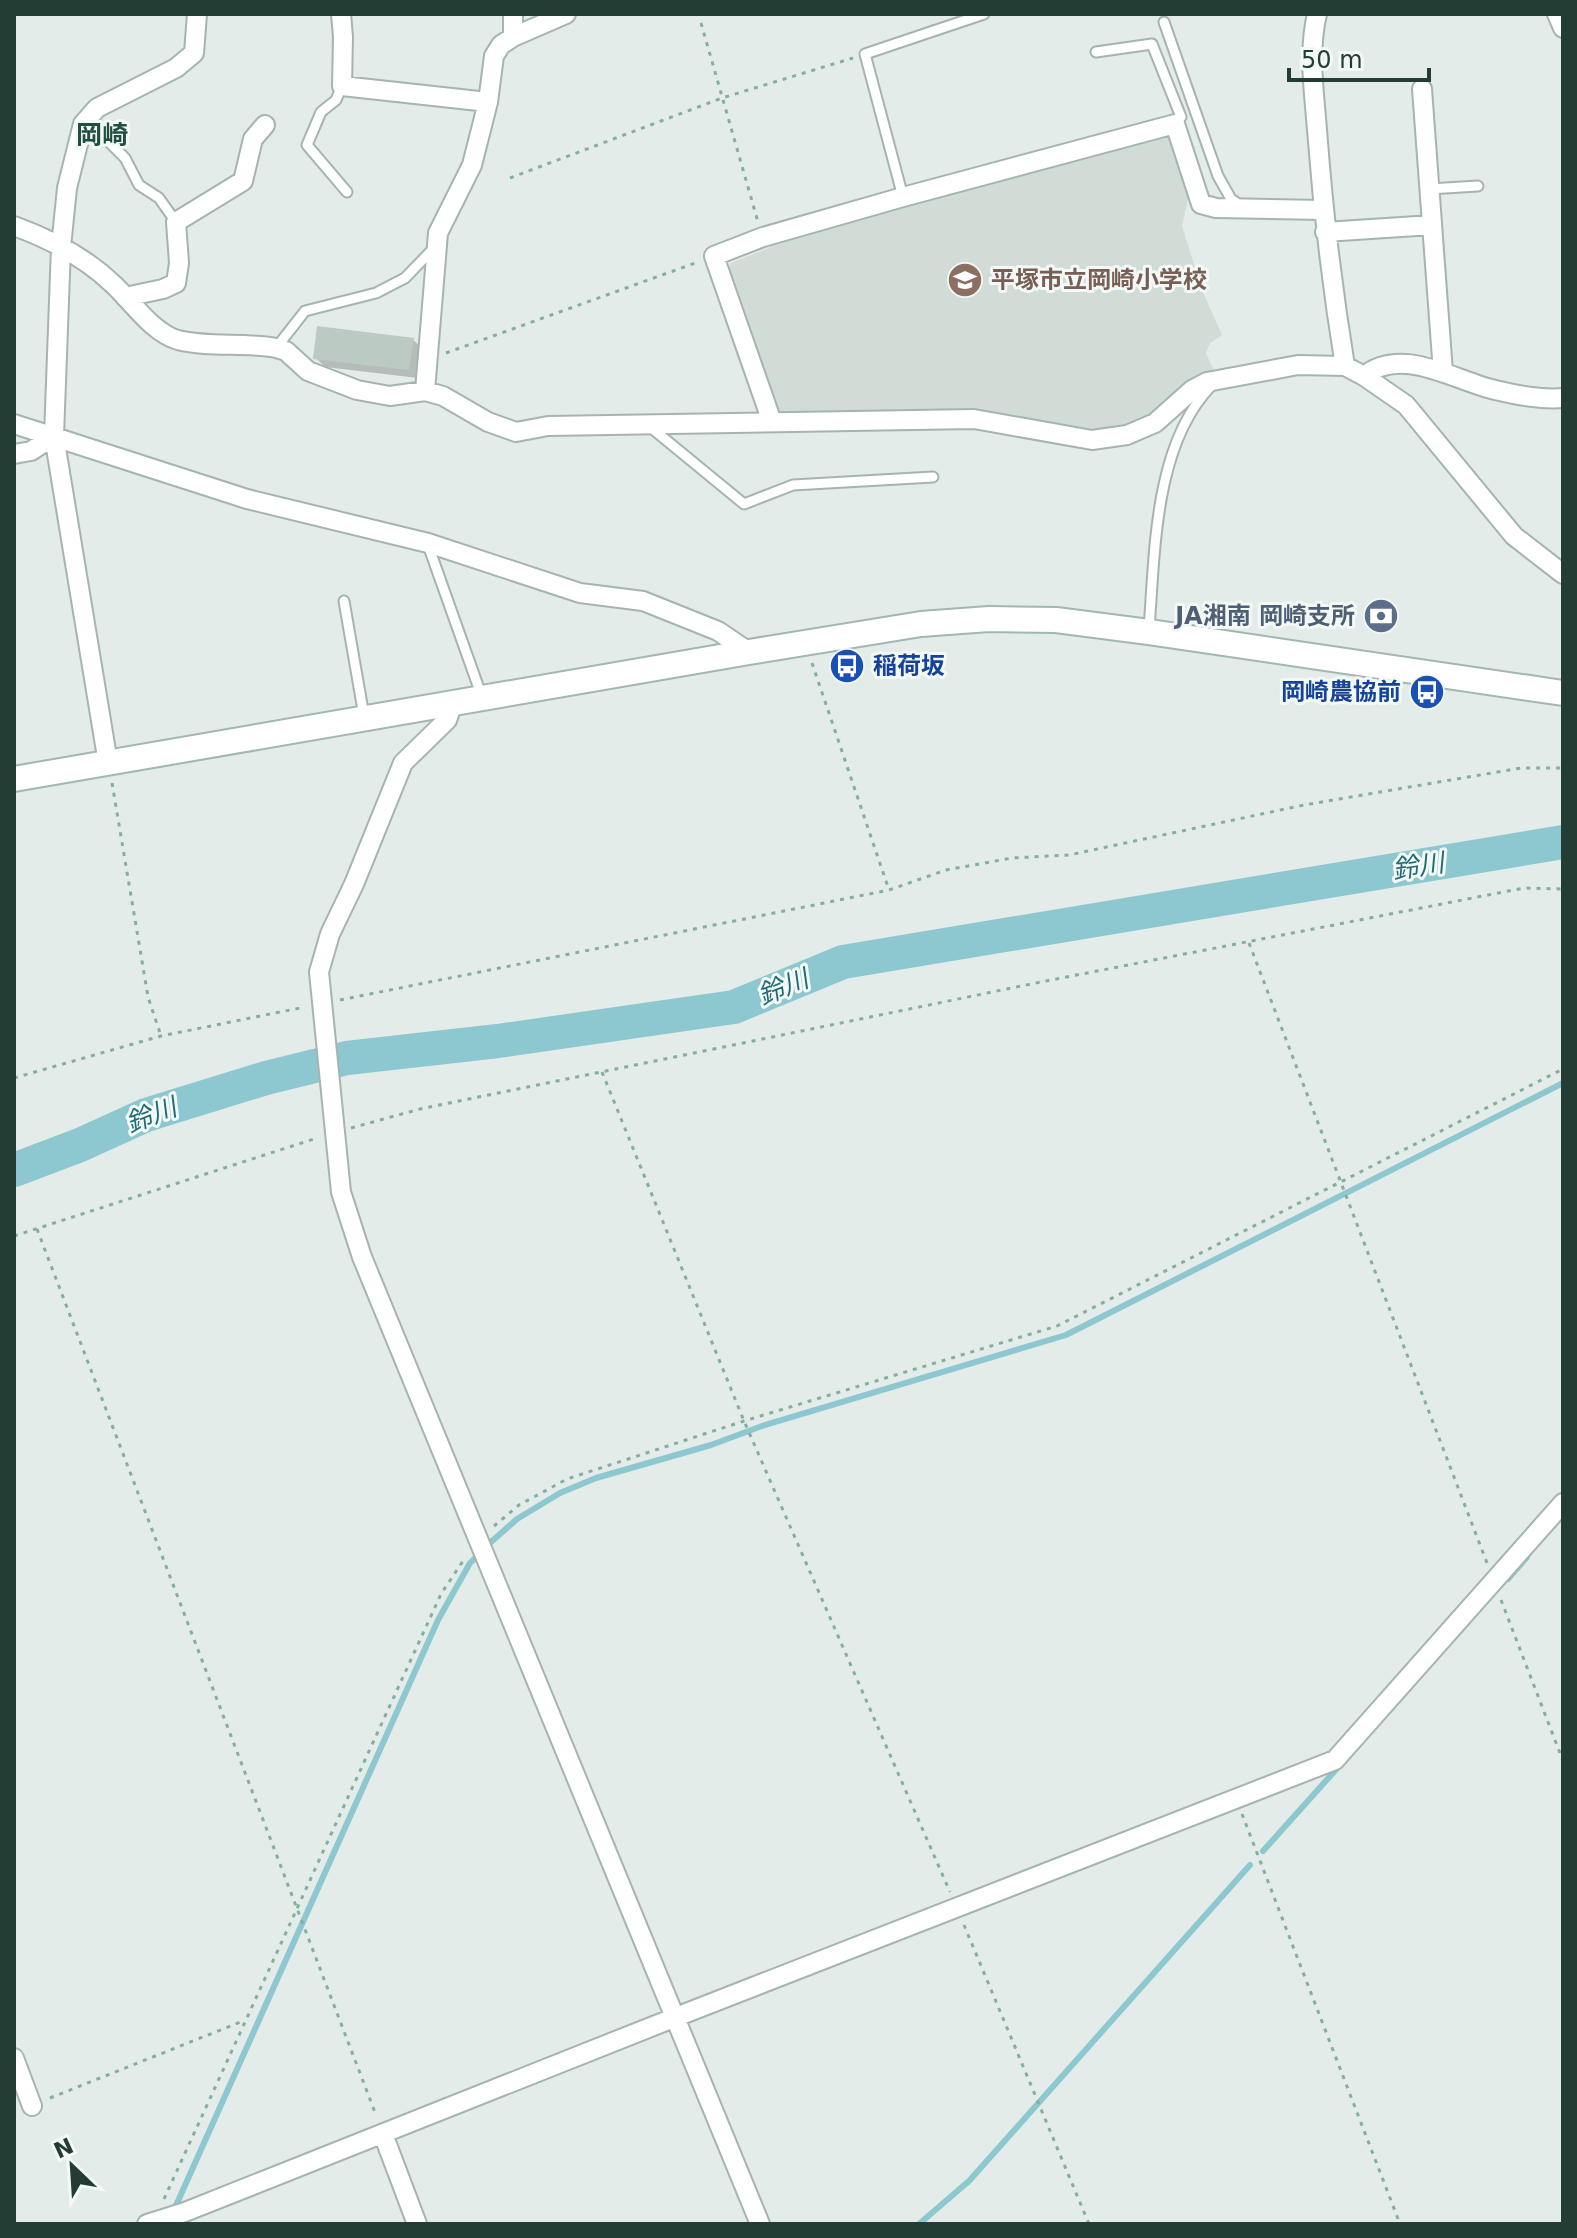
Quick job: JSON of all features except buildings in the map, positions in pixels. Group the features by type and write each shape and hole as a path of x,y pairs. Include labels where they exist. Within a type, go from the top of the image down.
{"street":[{"path":"108,763 54,436 61,247 67,188 83,124 97,108 176,68 194,53 197,14"},
{"path":"341,14 342,86 488,102"},
{"path":"513,14 513,37"},
{"path":"425,391 438,233 472,165 488,102 494,56 501,45 513,37 566,14"},
{"path":"1317,14 1312,66 1323,210 1345,366"},
{"path":"1557,14 1563,28"},
{"path":"1422,89 1443,372"},
{"path":"772,422 714,256 763,237 1175,124 1201,204 1216,208 1323,210"},
{"path":"125,297 176,283 179,263 176,222 243,181 253,139 265,125"},
{"path":"1325,232 1432,225"},
{"path":"14,226 45,237 93,268 139,313 175,339 276,348 286,351 308,371 357,390 390,396 425,391 443,396 488,422 516,432 548,426 974,419 1092,440 1127,435 1155,423 1192,390 1220,378 1298,365 1345,366 1406,405 1514,536 1563,574"},
{"path":"1364,376 1374,367 1409,364 1443,372 1493,390 1549,399 1563,398"},
{"path":"14,424 247,499 428,543 580,593 643,601 718,631 749,652"},
{"path":"14,454 31,451 54,436"},
{"path":"14,779 749,652 921,624 989,619 1056,620 1563,693"},
{"path":"453,703 447,720 403,763 354,884 330,934 319,972 341,1192 362,1257 760,2224"},
{"path":"150,2223 185,2212 1335,1760 1563,1503"},
{"path":"14,2058 32,2106"},
{"path":"383,2134 417,2224"}],"lane":[{"path":"903,197 865,54 984,14"},
{"path":"1164,22 1218,176 1231,199 1245,208"},
{"path":"1096,52 1152,44 1181,117 1175,124"},
{"path":"342,86 336,100 321,112 307,145 347,192"},
{"path":"83,124 100,133 125,158 139,185 159,198 176,222"},
{"path":"1429,189 1478,186"},
{"path":"276,348 305,311 376,293 405,278 437,245"},
{"path":"1149,632 1157,526 1175,445 1193,408 1220,378"},
{"path":"646,424 744,504 793,485 933,477"},
{"path":"428,543 483,700"},
{"path":"344,601 365,719"}],"path":[{"path":"701,23 763,237"},
{"path":"510,178 722,98 865,54"},
{"path":"427,360 714,256"},
{"path":"805,644 889,890"},
{"path":"108,763 148,997 161,1036"},
{"path":"14,1078 161,1036 889,890 946,870 1012,858 1069,855 1304,805 1521,768 1563,768"},
{"path":"14,1236 336,1132 420,1109 1035,983 1524,888 1563,889"},
{"path":"1248,942 1563,1761"},
{"path":"150,2223 441,1594 461,1562 496,1523 519,1505 567,1479 744,1421 1057,1326 1563,1069"},
{"path":"602,1072 744,1421 956,1907 1089,2224"},
{"path":"37,1228 383,2134"},
{"path":"1236,1799 1400,2224"},
{"path":"32,2106 243,2021"}],"shaded area":[{"name":"平塚市立岡崎小学校","path":"1171,133 1192,182 1182,226 1202,290 1222,335 1210,343 1206,353 1214,371 1189,382 1150,416 1127,426 1087,429 981,410 785,413 779,410 728,269 731,263 769,248 776,235"}],"waterway":[{"name":"鈴川","path":"14,1170 146,1115 266,1078 347,1058 498,1041 734,1007 843,962 1563,842"},
{"path":"174,2210 438,1620 470,1563 517,1519 560,1493 596,1478 1066,1335 1563,1083"},
{"path":"1508,1579 1527,1557"},
{"path":"1263,1851 1341,1764"},
{"path":"919,2224 969,2181 1250,1865"}],"place":[{"name":"平塚市立岡崎小学校","path":"965,280"},
{"name":"JA湘南 岡崎支所","path":"1381,616"},
{"name":"稲荷坂","path":"847,666"},
{"name":"岡崎農協前","path":"1427,692"}],"district":[{"name":"岡崎","path":"102,135"}]}
